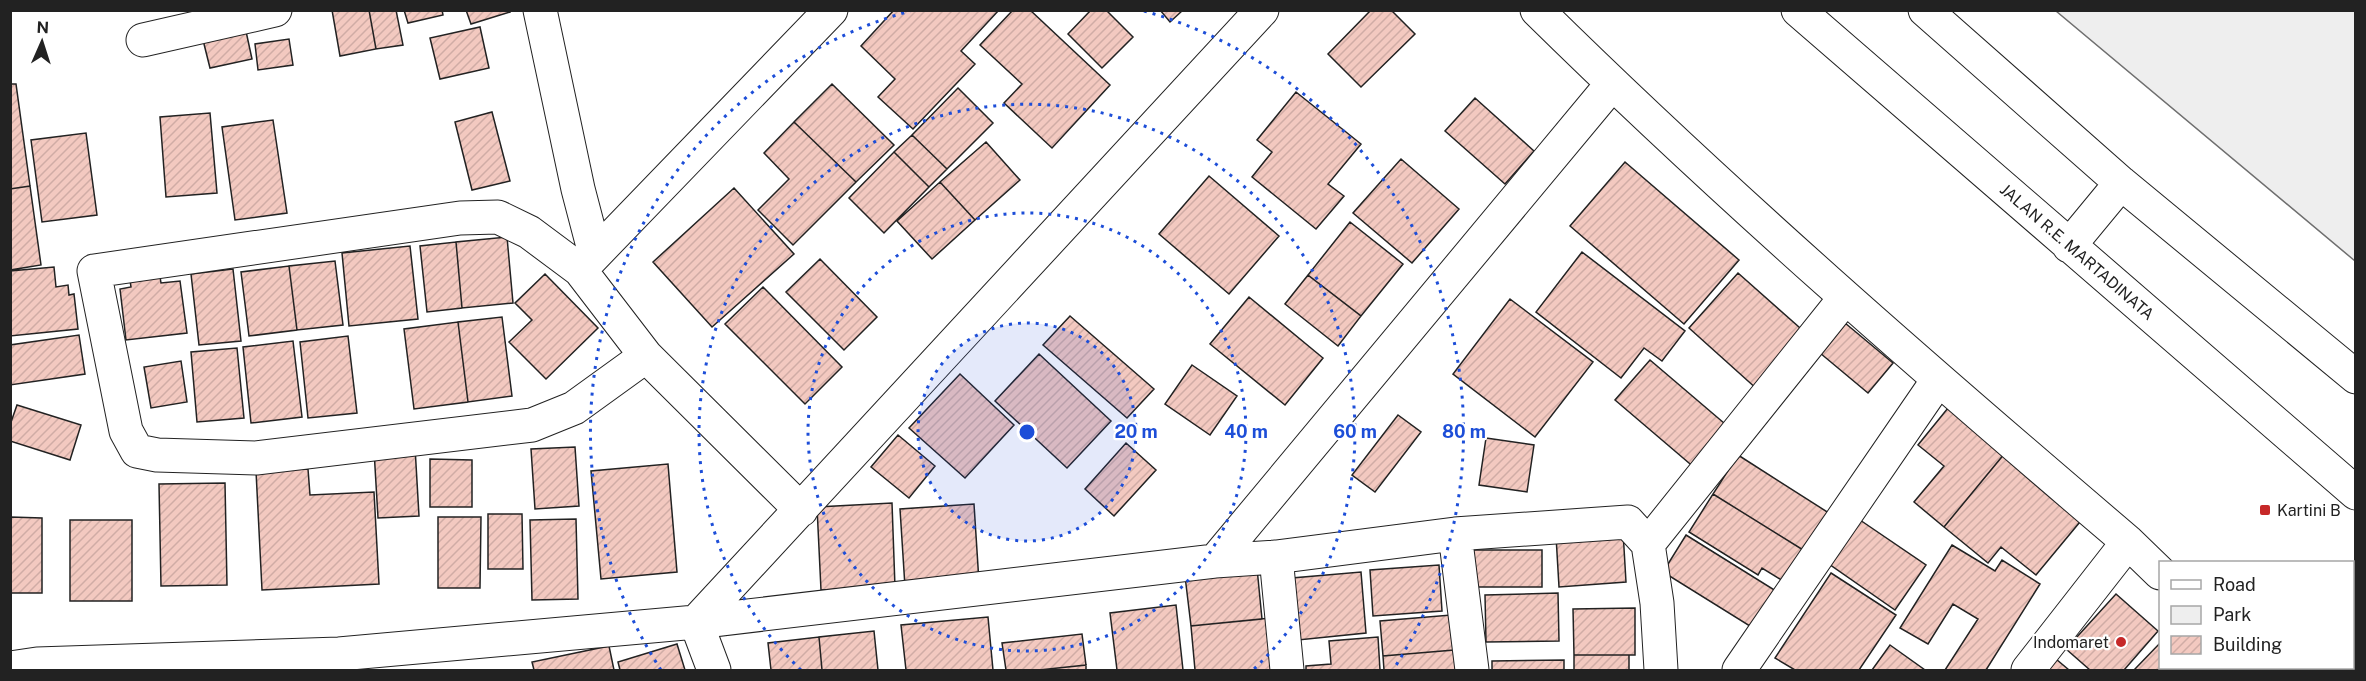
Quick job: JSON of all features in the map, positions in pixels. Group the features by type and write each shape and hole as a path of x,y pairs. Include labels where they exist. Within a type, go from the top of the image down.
{"main road":[{"path":"143,40 274,10"},
{"path":"540,10 578,189 587,262 646,356 801,510"},
{"path":"587,262 831,10"},
{"path":"696,622 1262,10"},
{"path":"1537,10 1612,84 1845,298 2128,542 2159,572"},
{"name":"JALAN R.E. MARTADINATA","path":"1798,10 2355,493"},
{"path":"1924,10 2121,183 2355,377"},
{"path":"1215,561 1612,84"},
{"path":"2069,246 2121,183"},
{"path":"587,262 498,217 460,218 94,271 126,431 137,451 157,455 256,458 532,425 574,408 646,356"},
{"path":"1648,544 1845,298"},
{"path":"1739,670 1938,380"},
{"path":"28,667 339,662 1215,561 1276,557 1455,534 1628,522 1648,544 1657,603 1661,670"},
{"path":"1455,534 1472,670"},
{"path":"2028,670 2128,542"},
{"path":"1276,557 1287,670"},
{"path":"696,622 714,670"}],"green space":[{"path":"2056,11 2355,11 2355,261"}],"building":[{"path":"332,10 369,10 376,49 340,56"},
{"path":"369,10 396,10 403,45 376,49"},
{"path":"404,10 442,10 443,15 408,23"},
{"path":"466,10 509,10 510,12 471,24"},
{"path":"894,10 999,10 961,51 975,64 913,129 878,97 895,79 861,46"},
{"path":"1013,10 1030,10 1110,85 1052,148 1004,103 1022,84 980,45"},
{"path":"1091,10 1106,10 1133,37 1102,68 1068,34"},
{"path":"1160,10 1183,10 1170,22"},
{"path":"1371,10 1391,10 1415,34 1361,87 1328,54"},
{"path":"244,22 252,59 210,68 201,32"},
{"path":"480,27 489,68 440,79 430,38"},
{"path":"289,39 293,65 258,70 255,44"},
{"path":"10,84 16,84 30,186 10,189"},
{"path":"832,84 894,145 856,182 794,122"},
{"path":"958,88 993,123 947,169 912,135"},
{"path":"1296,92 1361,144 1328,184 1344,196 1316,229 1252,177 1272,152 1257,140"},
{"path":"1475,98 1534,151 1505,184 1445,131"},
{"path":"492,112 510,181 472,190 455,122"},
{"path":"210,113 217,193 166,197 160,117"},
{"path":"273,120 287,213 235,220 222,127"},
{"path":"794,122 856,182 793,245 758,210 789,179 764,153"},
{"path":"86,133 97,215 42,222 31,140"},
{"path":"912,135 947,169 929,187 894,152"},
{"path":"986,142 1020,180 975,220 940,182"},
{"path":"894,152 929,187 884,233 849,198"},
{"path":"1401,159 1459,209 1412,263 1353,213"},
{"path":"1625,162 1739,260 1684,324 1570,226"},
{"path":"1209,176 1279,236 1229,294 1159,234"},
{"path":"940,182 975,220 932,259 897,221"},
{"path":"30,186 41,265 10,270 10,189"},
{"path":"734,188 794,254 712,327 653,262"},
{"path":"1350,222 1403,264 1361,316 1308,275"},
{"path":"507,237 513,303 462,308 456,242"},
{"path":"456,242 462,308 427,312 420,246"},
{"path":"410,246 418,319 349,326 342,253"},
{"path":"1582,252 1685,331 1662,361 1644,348 1621,378 1536,312"},
{"path":"820,259 877,317 844,350 786,292"},
{"path":"335,261 343,325 297,330 289,266"},
{"path":"289,266 297,330 249,336 241,272"},
{"path":"54,267 56,287 68,285 69,295 74,294 78,329 10,336 10,271"},
{"path":"233,269 241,341 199,345 191,274"},
{"path":"159,270 161,283 180,281 187,333 126,340 120,289 131,287 129,274"},
{"path":"1738,273 1808,335 1758,390 1689,328"},
{"path":"545,274 598,328 546,379 509,342 532,320 515,303"},
{"path":"1308,275 1361,316 1338,346 1285,304"},
{"path":"763,287 842,367 805,404 725,324"},
{"path":"1249,297 1323,358 1285,405 1210,344"},
{"path":"1510,299 1593,362 1535,437 1453,374"},
{"path":"1070,316 1154,389 1127,418 1043,345"},
{"path":"502,317 512,396 468,402 458,322"},
{"path":"458,322 468,402 414,409 404,329"},
{"path":"1845,323 1893,363 1868,393 1820,353"},
{"path":"79,335 85,374 10,385 10,345"},
{"path":"348,336 357,413 308,418 300,342"},
{"path":"293,341 302,417 251,423 243,347"},
{"path":"237,348 244,418 197,422 191,352"},
{"path":"1039,354 1111,421 1067,468 995,401"},
{"path":"1650,360 1731,429 1696,469 1615,400"},
{"path":"181,361 187,402 151,408 144,367"},
{"path":"1192,365 1237,396 1210,435 1165,404"},
{"path":"960,374 1014,425 965,478 909,428"},
{"path":"17,405 81,425 70,460 10,441 10,425"},
{"path":"1948,408 2005,453 1944,527 1914,502 1944,466 1918,445"},
{"path":"1398,415 1421,432 1375,492 1352,475"},
{"path":"898,435 935,466 909,498 871,467"},
{"path":"1486,438 1534,445 1527,492 1479,485"},
{"path":"1126,443 1156,470 1114,516 1085,489"},
{"path":"415,447 419,516 378,518 374,450"},
{"path":"575,447 579,506 535,509 531,449"},
{"path":"2005,453 2084,517 2036,575 2001,547 1988,563 1944,527"},
{"path":"1738,455 1832,515 1808,553 1713,494"},
{"path":"430,459 472,460 472,507 430,507"},
{"path":"668,464 677,572 601,579 591,471"},
{"path":"308,469 310,495 374,492 379,584 262,590 256,471"},
{"path":"225,483 227,585 161,586 159,484"},
{"path":"1713,494 1808,553 1788,584 1762,568 1758,575 1689,532"},
{"path":"892,503 895,587 821,590 817,507"},
{"path":"974,504 979,582 905,587 900,509"},
{"path":"488,514 522,514 523,569 488,569"},
{"path":"10,517 42,518 42,593 10,593"},
{"path":"438,517 481,517 480,588 438,588"},
{"path":"576,519 578,599 532,600 530,520"},
{"path":"70,520 132,520 132,601 70,601"},
{"path":"1860,520 1926,565 1895,610 1829,564"},
{"path":"1623,531 1626,582 1559,587 1556,536"},
{"path":"1686,535 1776,591 1753,628 1663,572"},
{"path":"1952,545 1995,571 2002,560 2040,584 1986,670 1945,670 1978,619 1953,604 1928,644 1900,628"},
{"path":"1470,550 1542,550 1542,587 1470,587"},
{"path":"1439,565 1442,611 1373,616 1370,570"},
{"path":"1257,568 1262,619 1191,626 1185,576"},
{"path":"1361,572 1366,633 1298,640 1292,578"},
{"path":"1831,573 1896,615 1859,670 1795,670 1775,658"},
{"path":"1558,593 1559,641 1486,642 1485,595"},
{"path":"2116,594 2158,631 2124,670 2090,670 2066,649"},
{"path":"1176,605 1183,670 1117,670 1110,613"},
{"path":"1635,608 1635,655 1574,655 1573,609"},
{"path":"1451,615 1454,650 1383,656 1380,621"},
{"path":"988,617 993,670 906,670 901,625"},
{"path":"1270,618 1275,670 1195,670 1191,626"},
{"path":"874,631 878,670 822,670 819,637"},
{"path":"1082,634 1086,665 1039,670 1006,670 1002,643"},
{"path":"819,637 822,670 771,670 768,643"},
{"path":"1378,637 1380,670 1306,670 1306,666 1331,664 1329,641"},
{"path":"677,644 685,670 620,670 618,662"},
{"path":"2159,644 2159,669 2194,670 2134,670"},
{"path":"1890,645 1925,670 1872,670"},
{"path":"609,646 614,670 534,670 532,662"},
{"path":"1454,650 1456,670 1384,670 1383,656"},
{"path":"2050,654 2069,670 2035,670"},
{"path":"1574,655 1629,655 1629,670 1574,670"},
{"path":"1564,660 1564,670 1492,670 1492,661"},
{"path":"1086,665 1086,670 1039,670"}],"place":[{"name":"Kartini B","path":"2265,510"},
{"name":"Indomaret","path":"2121,642"}]}
